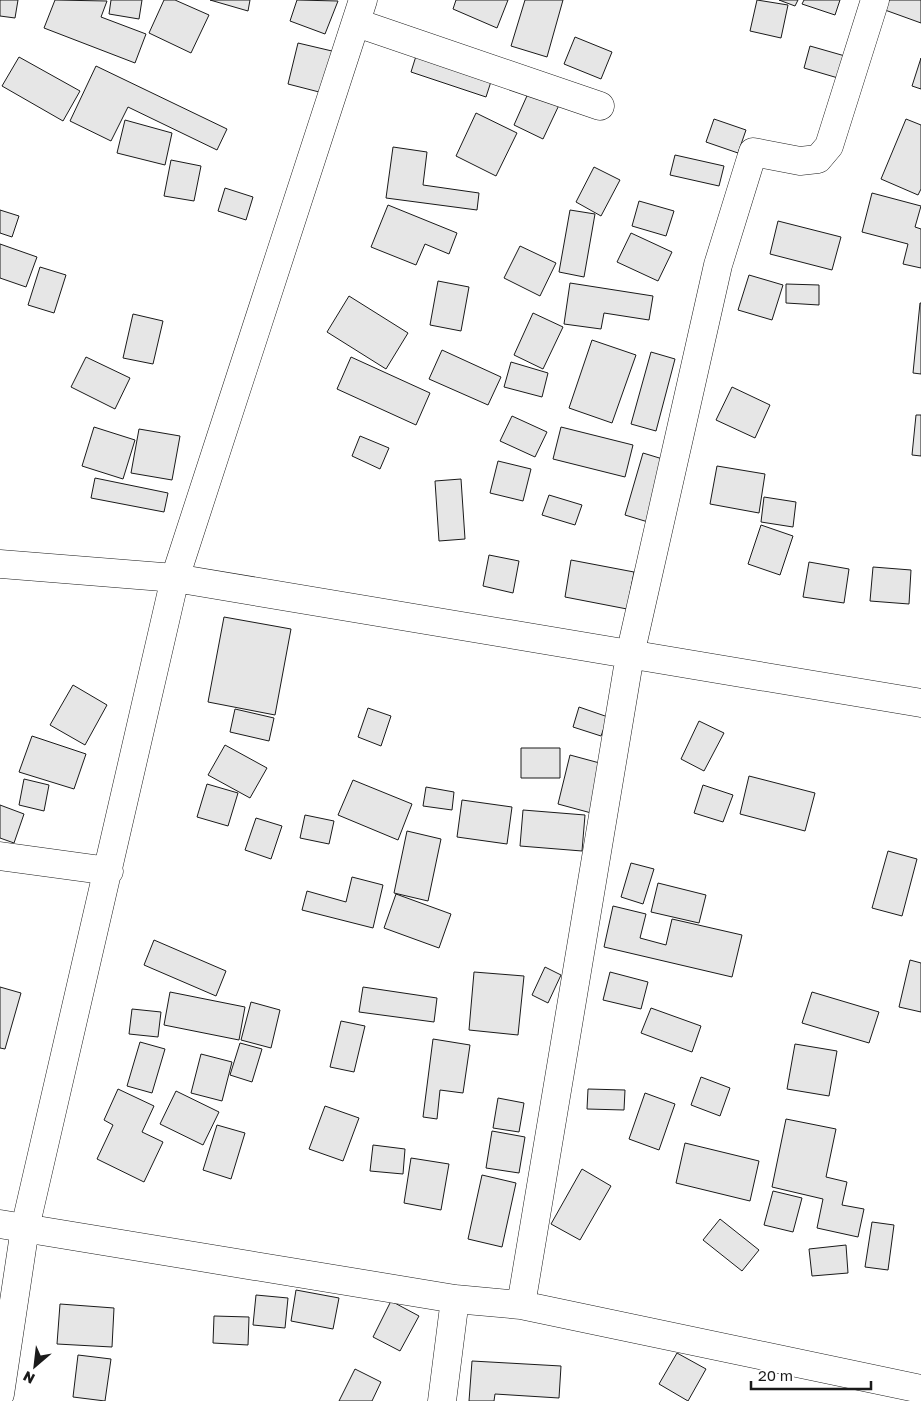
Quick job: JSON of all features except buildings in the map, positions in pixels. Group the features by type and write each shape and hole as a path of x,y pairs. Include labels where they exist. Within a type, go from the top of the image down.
{"street":[{"path":"521,1305 630,655 718,265 753,152 800,161 818,159 829,146 875,0"},
{"path":"0,1394 12,1226 109,871 175,578 360,11 600,106"},
{"path":"0,564 175,578 921,703"},
{"path":"0,856 109,871"},
{"path":"12,1226 455,1299 521,1305 921,1389"},
{"path":"442,1401 455,1299"}]}
